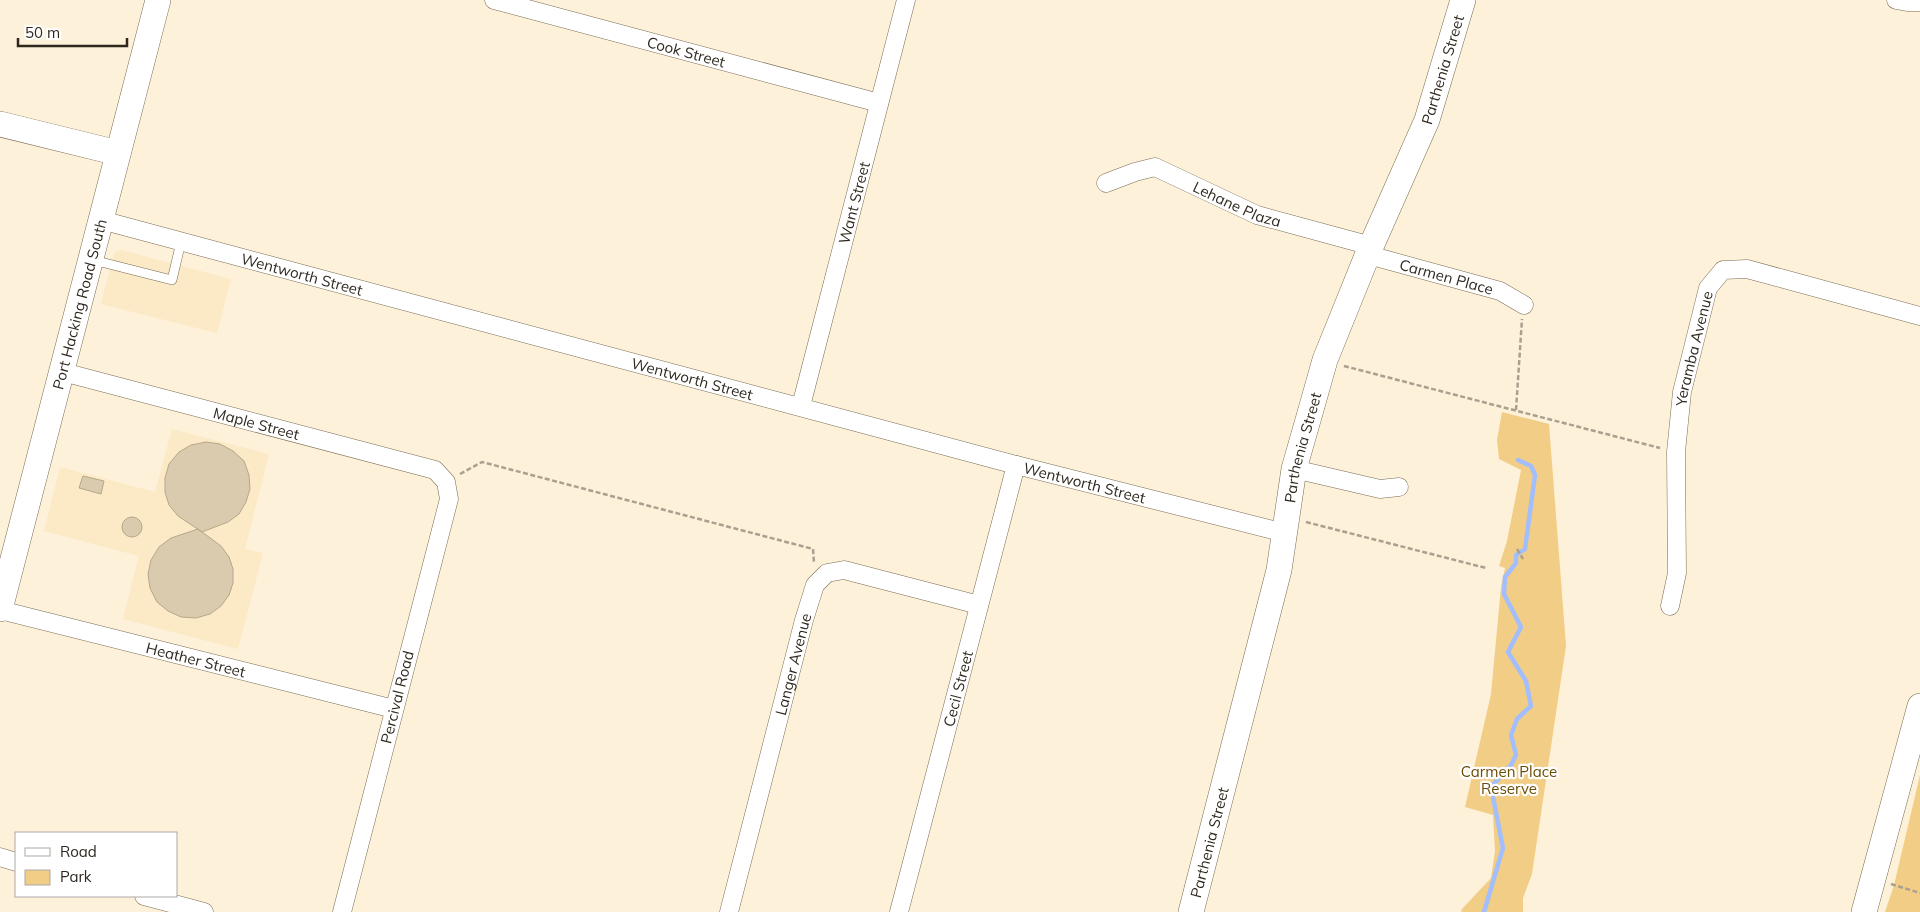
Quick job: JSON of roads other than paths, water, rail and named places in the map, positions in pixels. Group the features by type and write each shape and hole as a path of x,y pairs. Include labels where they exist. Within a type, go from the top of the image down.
{"street":[{"name":"Port Hacking Road South","path":"0,609 6,561 63,372 90,260 158,0"},
{"name":"Cook Street","path":"494,0 879,103"},
{"name":"Want Street","path":"801,406 906,0"},
{"name":"Parthenia Street","path":"1191,912 1279,570 1294,469 1325,360 1369,251 1427,120 1463,0"},
{"path":"1896,0 1920,2"},
{"path":"0,124 118,153"},
{"name":"Lehane Plaza","path":"1106,184 1135,172 1155,168 1257,215 1364,244 1369,251"},
{"name":"Wentworth Street","path":"101,220 1016,465 1286,525"},
{"name":"Carmen Place","path":"1369,251 1376,257 1500,291 1524,305"},
{"name":"Yeramba Avenue","path":"1670,606 1677,573 1676,452 1682,392 1708,288 1723,270 1747,269 1920,316"},
{"name":"Maple Street","path":"63,372 435,470 446,482"},
{"name":"Cecil Street","path":"899,912 1016,465"},
{"path":"1294,469 1380,489 1399,487"},
{"name":"Percival Road","path":"342,912 448,499 446,482"},
{"name":"Langer Avenue","path":"729,912 804,620 816,585 827,573 844,570 979,605"},
{"name":"Heather Street","path":"0,609 394,709"},
{"path":"1864,912 1920,706"},
{"path":"0,857 15,862"},
{"path":"148,897 204,912"}],"lane":[{"path":"90,260 172,280 181,242"}],"waterway":[{"path":"1484,912 1503,848 1491,787 1511,765 1516,755 1511,735 1517,719 1531,706 1526,681 1508,652 1521,627 1504,594 1505,577 1516,563 1516,555 1525,549 1535,475 1531,466 1518,460"}],"park label":[{"name":"Carmen Place Reserve","path":"1509,780"}]}
